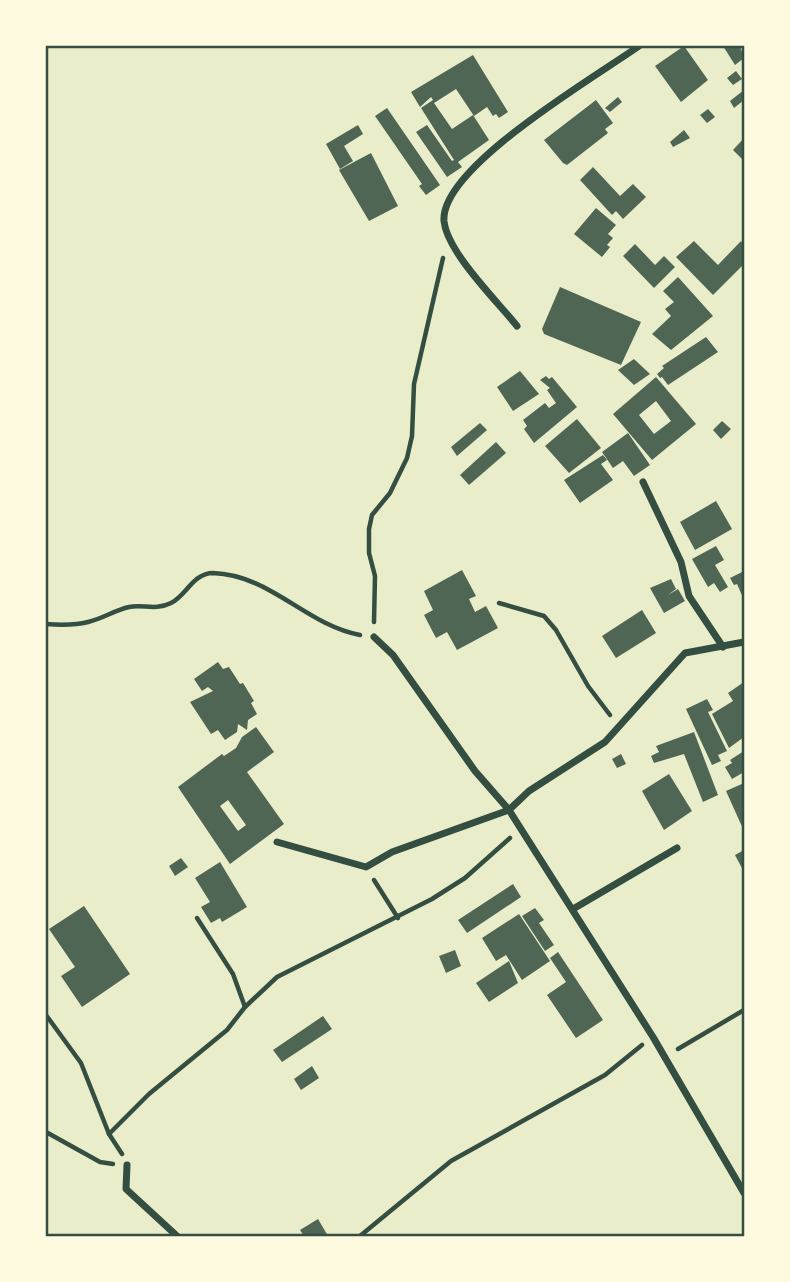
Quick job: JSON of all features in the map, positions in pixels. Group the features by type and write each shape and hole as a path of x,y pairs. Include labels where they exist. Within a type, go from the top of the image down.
{"street":[{"path":"517,326 450,241 445,212 456,186 495,147 639,46"},
{"path":"643,482 681,562 689,596 723,647"},
{"path":"374,637 393,655 475,771 515,818 535,855 573,909 653,1037 744,1193"},
{"path":"277,842 366,867 392,852 509,810 529,791 605,742 685,653 744,642"},
{"path":"573,909 677,848"},
{"path":"127,1165 126,1189 177,1237"}],"path":[{"path":"46,624 89,622 133,606 154,609 173,603 196,579 210,573 245,579 274,590 320,619 351,633 374,637 374,576 369,553 369,529 372,515 390,492 407,458 412,436 414,384 444,253 450,241"},
{"path":"499,603 544,616 556,631 587,686 619,727"},
{"path":"110,1134 149,1094 227,1030 245,1007 277,977 398,918 465,878 510,838 515,818"},
{"path":"366,867 398,918"},
{"path":"197,918 233,974 245,1007"},
{"path":"664,1056 744,1010"},
{"path":"46,1015 81,1063 110,1134 127,1165"},
{"path":"360,1237 451,1161 605,1075 653,1037"},
{"path":"46,1132 100,1162 127,1165"}],"building":[{"path":"684,46 708,80 681,102 655,66"},
{"path":"723,46 740,46 744,58 735,65"},
{"path":"473,55 508,112 499,118 496,114 493,116 487,107 474,116 456,89 434,103 452,129 473,115 489,140 458,162 462,167 447,177 416,132 427,125 452,161 454,160 421,108 433,100 431,97 420,107 411,92"},
{"path":"736,71 742,79 733,85 727,78"},
{"path":"744,90 744,100 734,108 730,101"},
{"path":"618,97 622,102 610,112 605,108"},
{"path":"596,100 613,123 605,129 608,133 567,165 544,140"},
{"path":"387,108 440,185 426,195 419,186 422,184 375,116"},
{"path":"708,109 715,117 707,123 700,115"},
{"path":"358,125 363,134 344,146 353,161 340,169 326,144"},
{"path":"684,130 690,138 673,147 670,142"},
{"path":"744,138 744,161 733,150"},
{"path":"371,153 398,206 369,221 339,170"},
{"path":"593,167 620,196 633,184 646,197 623,219 616,211 612,215 580,180"},
{"path":"596,208 616,225 608,234 613,238 602,257 574,234"},
{"path":"694,241 718,265 741,241 744,245 744,264 713,295 676,257"},
{"path":"635,244 655,265 664,256 675,267 654,288 623,256"},
{"path":"678,277 713,316 671,350 652,334 671,316 665,309 674,302 663,291"},
{"path":"560,287 641,322 621,365 544,334 542,329"},
{"path":"706,337 718,352 668,385 660,378 657,374 664,368 662,366"},
{"path":"634,359 650,374 634,385 618,370"},
{"path":"520,371 539,394 513,411 497,387"},
{"path":"546,376 549,379 552,377 577,407 534,443 524,429 527,426 523,420 545,403 549,408 556,403 547,390 550,388 540,380"},
{"path":"656,377 696,424 652,460 613,414","holes":["656,401 671,421 654,434 639,415"]},
{"path":"577,419 601,448 569,473 545,446"},
{"path":"722,421 731,429 721,439 713,430"},
{"path":"480,423 487,430 457,456 451,447"},
{"path":"628,433 650,465 634,476 623,461 613,468 602,452"},
{"path":"496,442 506,453 469,485 460,475"},
{"path":"603,455 607,460 601,464 613,480 580,503 564,480"},
{"path":"716,501 732,529 695,550 680,522"},
{"path":"716,546 724,560 715,565 728,587 720,592 714,583 708,587 692,559"},
{"path":"462,570 476,596 469,599 475,612 486,606 498,628 457,650 447,632 436,638 424,615 433,610 424,591"},
{"path":"744,571 744,600 737,584 734,585 730,578"},
{"path":"671,579 676,589 668,595 678,589 685,601 664,613 650,588"},
{"path":"642,610 656,633 616,658 602,636"},
{"path":"218,662 223,669 229,667 240,684 243,683 254,701 251,703 257,714 248,720 247,730 238,724 237,732 225,740 218,730 211,734 190,702 213,691 208,687 202,691 194,679"},
{"path":"744,682 744,737 729,748 712,714 733,701 728,693"},
{"path":"707,699 713,710 708,712 727,751 718,755 721,761 712,765 686,709"},
{"path":"256,727 274,752 247,772 284,824 230,864 178,787 222,754 224,756 236,748 242,737","holes":["228,800 246,825 238,831 220,806"]},
{"path":"694,732 718,795 703,802 684,754 654,763 651,756 659,752 656,746"},
{"path":"744,751 744,772 732,779 725,767 732,763 730,760"},
{"path":"621,754 626,764 617,768 612,759"},
{"path":"669,774 692,811 664,830 642,791"},
{"path":"744,783 744,831 726,791"},
{"path":"744,850 744,872 735,855"},
{"path":"181,858 188,867 175,876 169,866"},
{"path":"220,862 247,907 222,922 220,918 211,923 201,907 210,902 195,878"},
{"path":"513,884 521,897 467,933 458,920"},
{"path":"84,906 130,974 82,1007 61,976 75,967 49,929"},
{"path":"535,908 544,920 539,923 554,945 545,951 522,916"},
{"path":"519,914 550,961 522,980 506,955 496,961 482,938"},
{"path":"455,950 461,966 446,973 439,956"},
{"path":"558,952 603,1020 576,1038 547,995 566,982 550,958"},
{"path":"509,961 518,983 489,1002 476,983"},
{"path":"323,1016 332,1029 282,1062 273,1050"},
{"path":"312,1066 319,1078 301,1090 294,1079"},
{"path":"318,1219 328,1236 304,1236 300,1230"}]}
